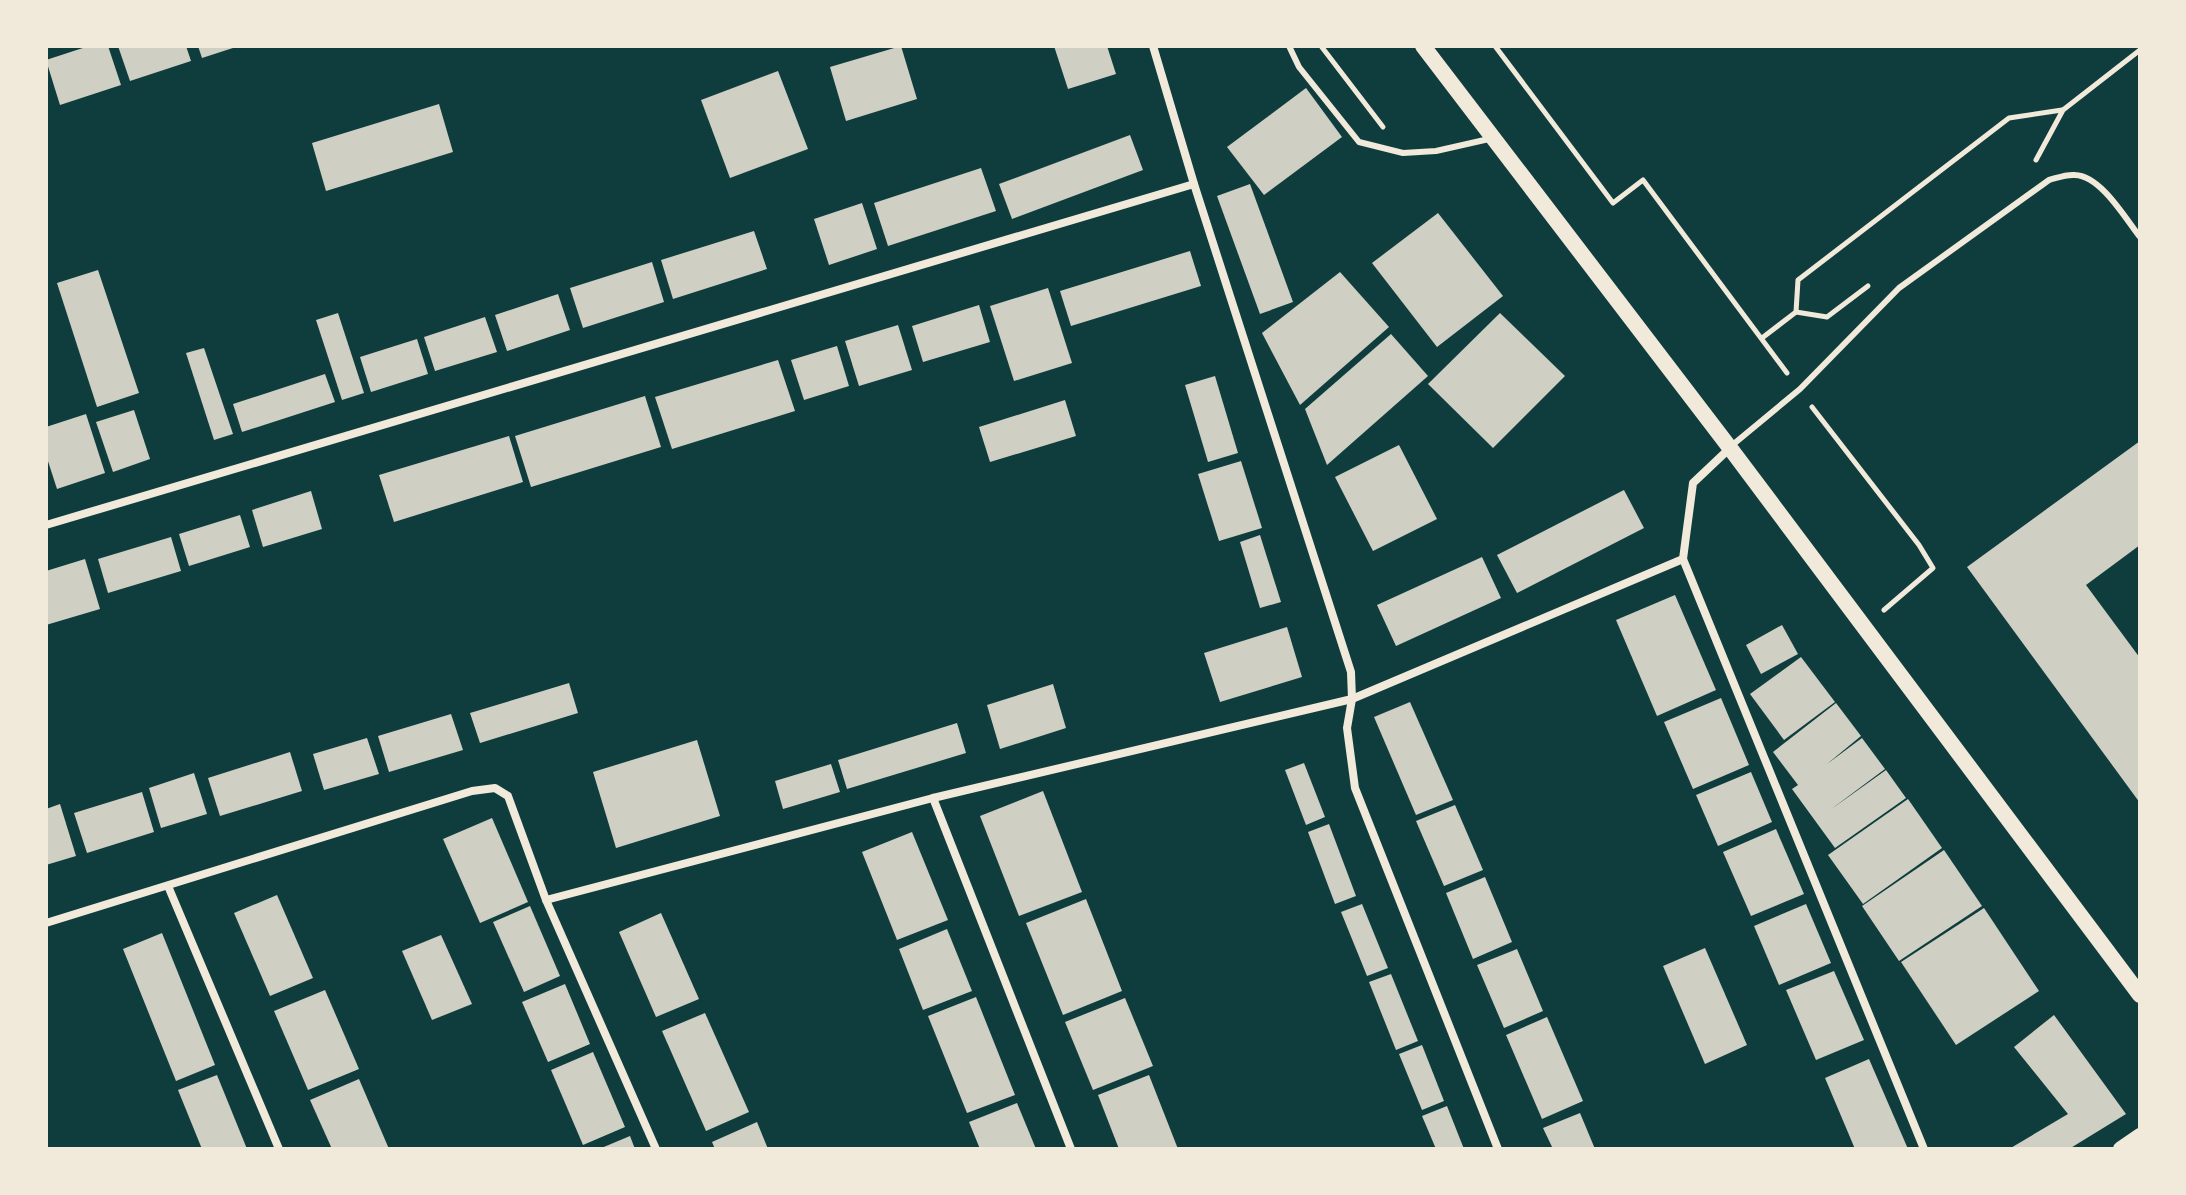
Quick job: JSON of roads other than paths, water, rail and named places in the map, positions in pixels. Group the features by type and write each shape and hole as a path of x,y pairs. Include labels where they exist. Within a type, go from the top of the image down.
{"main road":[{"path":"1423,46 1730,448 2140,995"},
{"path":"2121,1149 2140,1136"}],"street":[{"path":"1153,46 1194,184 1351,672 1352,699 1347,728 1355,788 1498,1149"},
{"path":"46,525 1194,184"},
{"path":"1730,448 1693,483 1683,559 1924,1149"},
{"path":"546,900 933,798 1352,699 1683,559"},
{"path":"46,923 472,791 495,788 508,796 546,900 656,1149"},
{"path":"933,798 1071,1149"},
{"path":"168,886 279,1149"}],"lane":[{"path":"1289,46 1299,67 1359,142 1403,153 1436,151 1493,139"},
{"path":"1730,448 1800,389 1899,288 2049,180 2079,175 2099,185 2140,237"}]}
